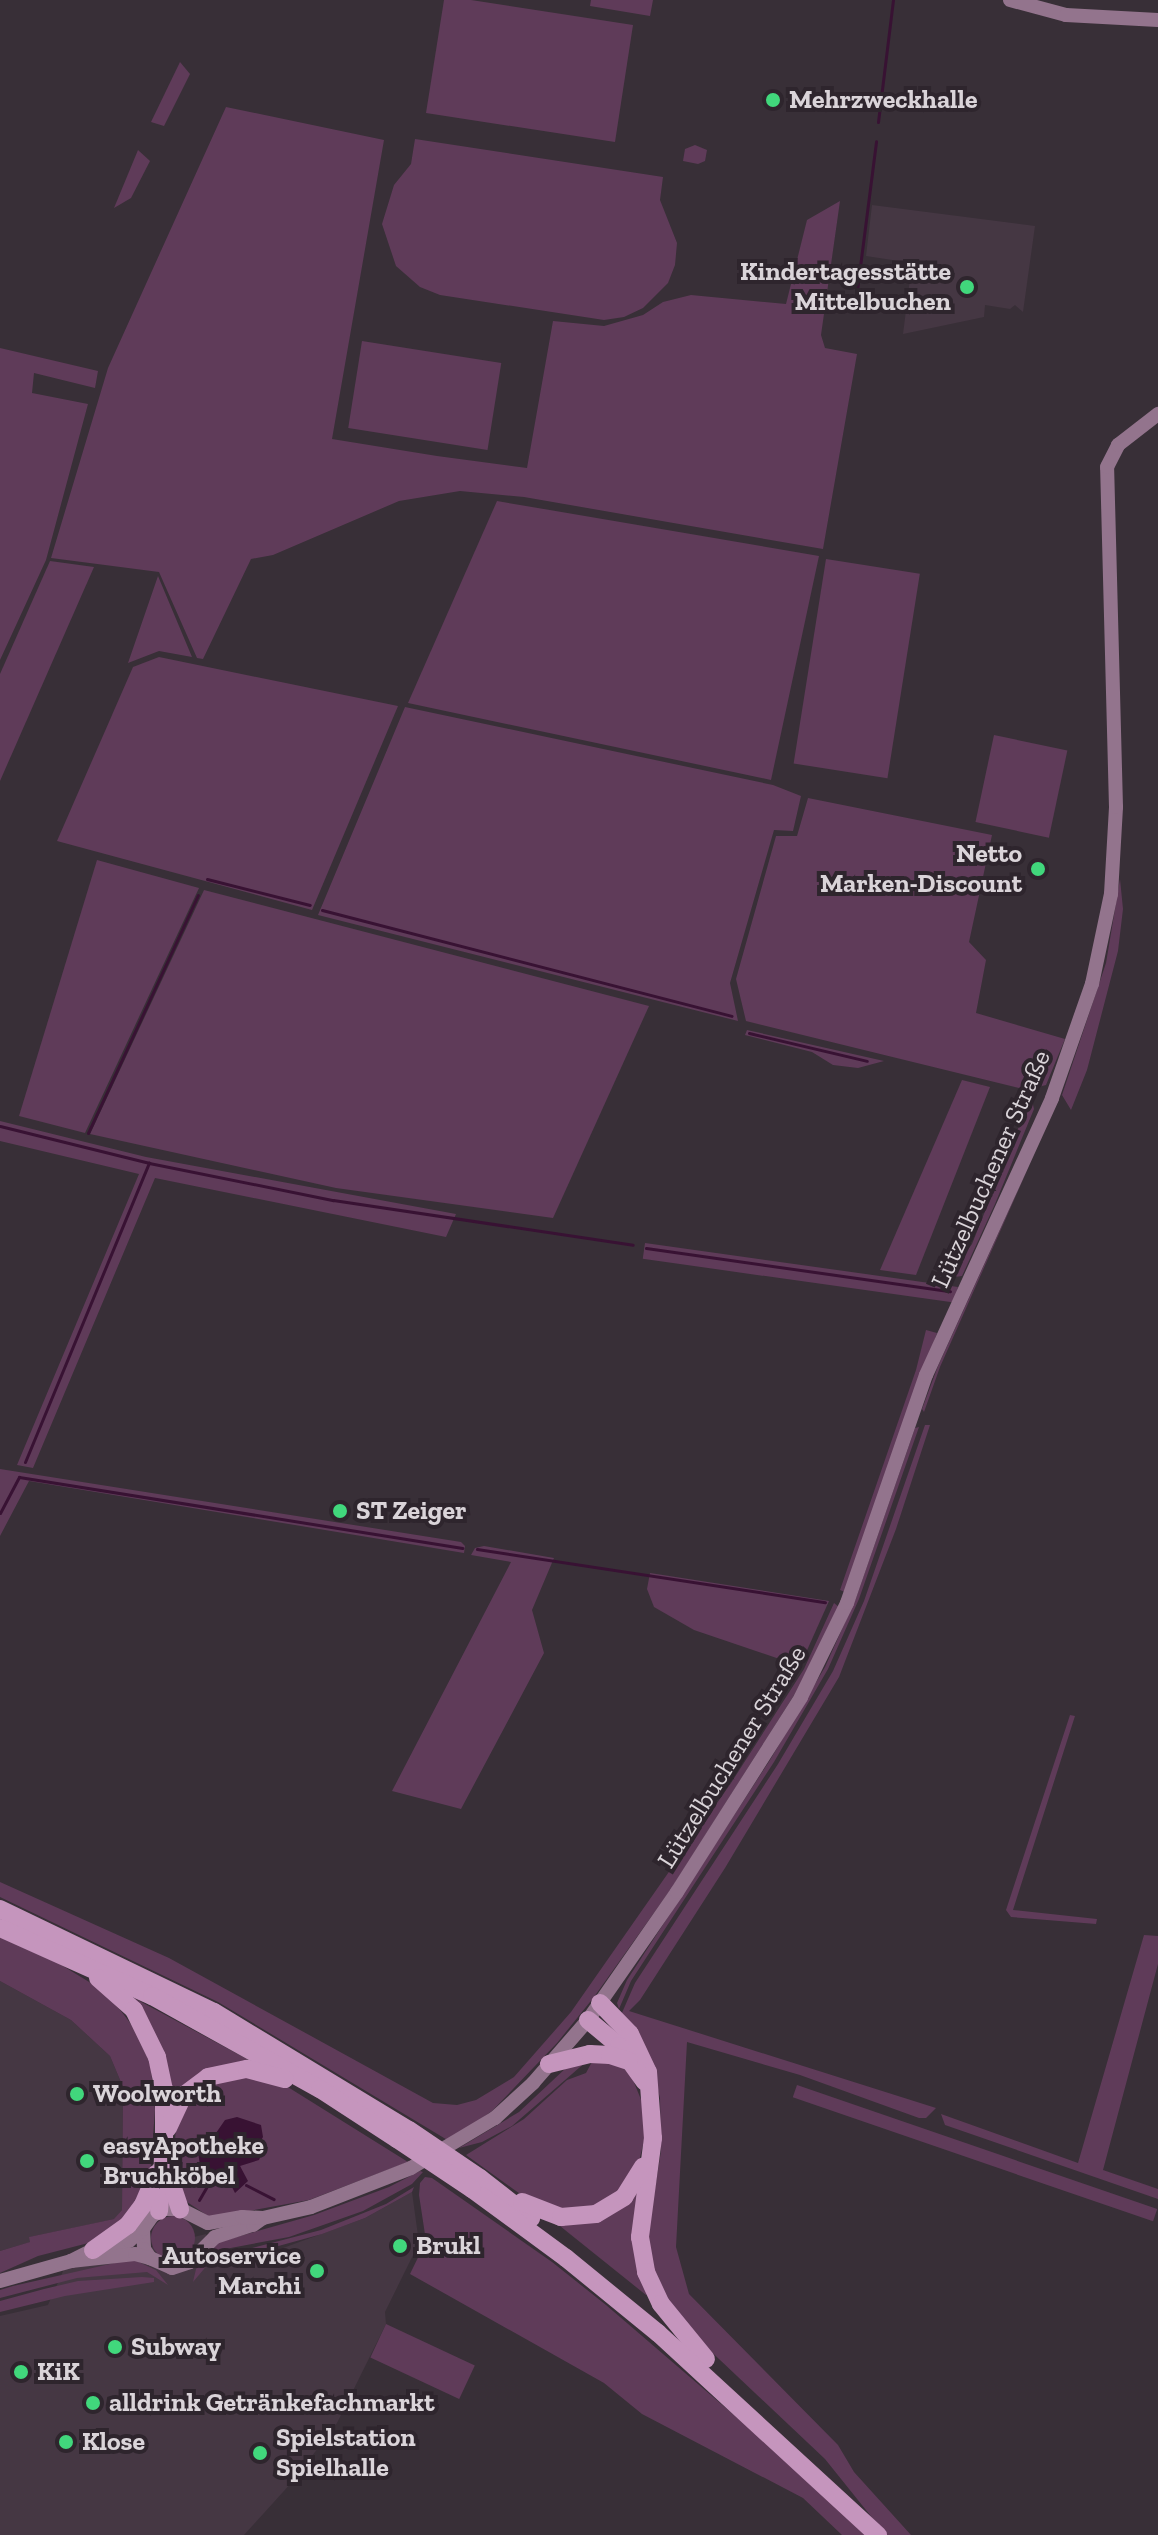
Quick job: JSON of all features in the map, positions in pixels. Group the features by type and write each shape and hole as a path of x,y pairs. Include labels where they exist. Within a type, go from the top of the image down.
{"highway":[{"path":"0,1909 214,2012 476,2184 706,2359 826,2473 850,2506"},
{"path":"0,1928 152,1996 403,2135"},
{"path":"66,1957 122,1997 146,2028 162,2074 164,2152 159,2211"},
{"path":"600,2003 616,2016 638,2046 648,2072 652,2145 640,2219 642,2262 661,2304 706,2359"},
{"path":"588,2020 619,2046 650,2092"},
{"path":"549,2064 590,2054 610,2055 629,2061"},
{"path":"93,2250 119,2233 134,2217 149,2191 178,2103 194,2086 216,2074 247,2069 320,2089"},
{"path":"476,2184 561,2217 588,2216 615,2205 631,2189 652,2145"},
{"path":"164,2152 188,2214"},
{"path":"476,2184 627,2307 850,2506 878,2535"}],"main road":[{"path":"1010,0 1066,15 1158,20"},
{"name":"Lützelbuchener Straße","path":"263,2218 311,2207 411,2168 495,2118 549,2064 588,2020 669,1903 748,1783 829,1645 868,1546 926,1375 1073,1045 1100,955 1114,856 1116,729 1107,467 1118,445 1158,414"},
{"path":"71,2261 93,2250 129,2241 159,2211 188,2214 208,2223 242,2217 263,2218"},
{"path":"188,2214 202,2236 197,2255"},
{"path":"0,2281 71,2261 135,2254 172,2268 181,2267 220,2235 253,2225 263,2218"},
{"path":"143,2229 144,2249 150,2258"}],"shaded area":[{"path":"444,0 471,0 633,25 615,142 426,113"},
{"path":"591,0 653,0 650,16 590,6"},
{"path":"180,62 190,74 164,126 151,122"},
{"path":"226,107 384,140 332,439 437,456 527,468 553,321 604,326 643,315 663,302 691,295 786,304 807,220 840,201 821,335 825,348 857,354 823,549 524,497 460,491 399,501 273,555 251,559 203,659 197,658 159,572 51,558 108,368"},
{"path":"415,139 663,177 660,200 677,243 675,265 668,283 643,308 624,317 604,320 440,295 420,287 396,266 382,224 394,185 411,164"},
{"path":"695,145 707,150 705,161 698,164 683,161 685,149"},
{"path":"138,150 150,161 131,198 114,208"},
{"name":"Kindertagesstätte Mittelbuchen","path":"872,205 1035,226 1023,312 1015,305 1010,309 985,305 984,317 903,334 912,263 866,256"},
{"path":"362,341 501,363 487,450 348,428"},
{"path":"0,348 98,371 95,388 34,373 32,393 88,404 46,560 0,660"},
{"path":"497,501 819,556 771,780 408,703"},
{"path":"826,559 920,574 887,778 794,763"},
{"path":"50,561 94,567 0,781 0,674"},
{"path":"158,576 192,657 159,651 128,663"},
{"path":"159,657 398,706 312,910 57,841 133,667"},
{"path":"405,707 773,785 801,796 793,831 774,830 730,983 738,1021 318,915"},
{"path":"994,735 1067,751 1049,838 975,822"},
{"path":"808,798 992,835 969,942 986,960 976,1013 1065,1039 1046,1085 1027,1090 746,1021 736,979 776,836 797,836"},
{"path":"97,860 199,888 85,1133 19,1116"},
{"path":"1120,879 1123,909 1118,951 1087,1070 1071,1110 1062,1095 1106,963"},
{"path":"204,890 649,1006 553,1218 336,1188 90,1134"},
{"path":"747,1030 884,1061 858,1068 833,1065 812,1052 745,1035"},
{"path":"962,1080 990,1087 916,1275 880,1270"},
{"path":"1031,1096 1034,1109 995,1204 962,1276 948,1278 972,1244"},
{"path":"0,1121 146,1157 456,1214 446,1237 155,1178 33,1468 17,1465 139,1174 0,1141"},
{"path":"1030,1164 940,1367 924,1412 922,1409 938,1366"},
{"path":"645,1243 958,1287 956,1303 643,1259"},
{"path":"926,1330 937,1333 845,1592 840,1590 916,1370"},
{"path":"925,1425 930,1425 896,1529 839,1677 725,1868 640,2000 629,2011 936,2108 926,2118 919,2118 800,2075 687,2042 676,2247 689,2294 838,2445 854,2472 911,2535 886,2535 825,2459 701,2342 658,2287 646,2244 661,2151 660,2098 653,2071 621,2015 635,1983 778,1764 833,1671 864,1601"},
{"path":"919,1427 859,1599 828,1669 774,1762 631,1981 619,2009 617,2003 627,1980 770,1760 825,1667 856,1598 915,1428"},
{"path":"0,1469 461,1542 465,1546 464,1553 29,1481 0,1536"},
{"path":"484,1546 554,1558 532,1610 544,1653 461,1809 392,1791 511,1562 471,1555 475,1548"},
{"path":"650,1573 829,1601 800,1666 694,1630 654,1607 647,1589"},
{"path":"834,1603 839,1607 810,1670 671,1889 594,1997 557,2043 492,2111 449,2141 218,2002 0,1897 0,1882 169,1958 433,2103 457,2105 476,2100 514,2077 571,2012 731,1783 804,1669"},
{"path":"1070,1715 1075,1716 1013,1910 1097,1919 1096,1924 1011,1917 1006,1910"},
{"path":"1144,1935 1158,1936 1158,1964 1103,2170 1158,2189 1158,2199 945,2125 941,2114 1078,2163"},
{"path":"0,1937 58,1963 99,1988 121,2011 140,2036 151,2068 155,2110 150,2176 139,2202 100,2240 38,2256 0,2273 0,2251 30,2242 29,2237 114,2219 122,2210 123,2087 110,2056 71,2020 0,1981"},
{"path":"0,1981 71,2020 110,2056 123,2087 122,2210 115,2219 30,2237 31,2242 0,2251"},
{"path":"134,1998 247,2059 245,2064 172,2105"},
{"path":"594,2058 618,2064 631,2075 642,2102 645,2136 638,2166 610,2202 572,2212 523,2196 466,2155 524,2119 567,2080 586,2073"},
{"path":"587,2061 512,2126 482,2142 459,2148 519,2112 567,2067"},
{"path":"237,2075 283,2084 408,2162 309,2200 211,2218 184,2200 178,2185 174,2157 176,2125 197,2091","holes":["216,2133 242,2173 234,2179 239,2172 233,2170 210,2134"]},
{"path":"797,2085 1157,2209 1153,2221 793,2097"},
{"path":"237,2117 261,2125 263,2137 259,2144 264,2149 259,2160 240,2166 248,2181 235,2193 231,2185 238,2169 220,2181 200,2165 197,2146 216,2133 225,2120"},
{"path":"423,2172 412,2184 363,2211 289,2237 220,2250 193,2282 196,2269 219,2242 314,2215 389,2187"},
{"path":"425,2177 432,2178 552,2262 606,2305 826,2494 866,2535 842,2535 803,2498 642,2414 604,2383 410,2274 426,2241 419,2195 420,2183"},
{"path":"414,2187 412,2192 365,2218 322,2234 246,2255 232,2258 221,2256 321,2230 386,2204"},
{"path":"638,2190 649,2292 646,2295 555,2222"},
{"path":"412,2192 419,2243 385,2312 386,2324 337,2423 293,2481 244,2535 0,2535 0,2316 48,2305 64,2269 206,2234 212,2253 232,2258 283,2248 365,2218"},
{"path":"173,2216 189,2222 195,2238 189,2254 173,2260 157,2254 151,2238 157,2222"},
{"path":"132,2259 156,2270 168,2285 147,2272 77,2278 0,2298 0,2290 13,2286"},
{"path":"154,2278 154,2282 65,2296 0,2312 0,2301 44,2289 78,2281"},
{"path":"386,2324 475,2365 459,2399 370,2358"}],"waterway":[{"path":"878,122 893,0"},
{"path":"857,290 876,141"},
{"path":"207,879 310,905"},
{"path":"88,1133 198,895"},
{"path":"322,910 731,1016"},
{"path":"749,1033 867,1061"},
{"path":"0,1126 149,1163 333,1200 633,1245"},
{"path":"25,1462 149,1163"},
{"path":"646,1248 950,1291"},
{"path":"0,1513 19,1477 462,1548"},
{"path":"477,1549 825,1602"},
{"path":"199,2200 213,2176"},
{"path":"246,2185 274,2199"}],"place":[{"name":"Mehrzweckhalle","path":"773,100"},
{"name":"Kindertagesstätte Mittelbuchen","path":"967,287"},
{"name":"Netto Marken-Discount","path":"1038,869"},
{"name":"ST Zeiger","path":"340,1511"},
{"name":"Woolworth","path":"77,2094"},
{"name":"easyApotheke Bruchköbel","path":"87,2161"},
{"name":"Brukl","path":"400,2246"},
{"name":"Autoservice Marchi","path":"317,2271"},
{"name":"Subway","path":"115,2347"},
{"name":"KiK","path":"21,2372"},
{"name":"alldrink Getränkefachmarkt","path":"93,2403"},
{"name":"Klose","path":"66,2442"},
{"name":"Spielstation Spielhalle","path":"260,2453"}]}
